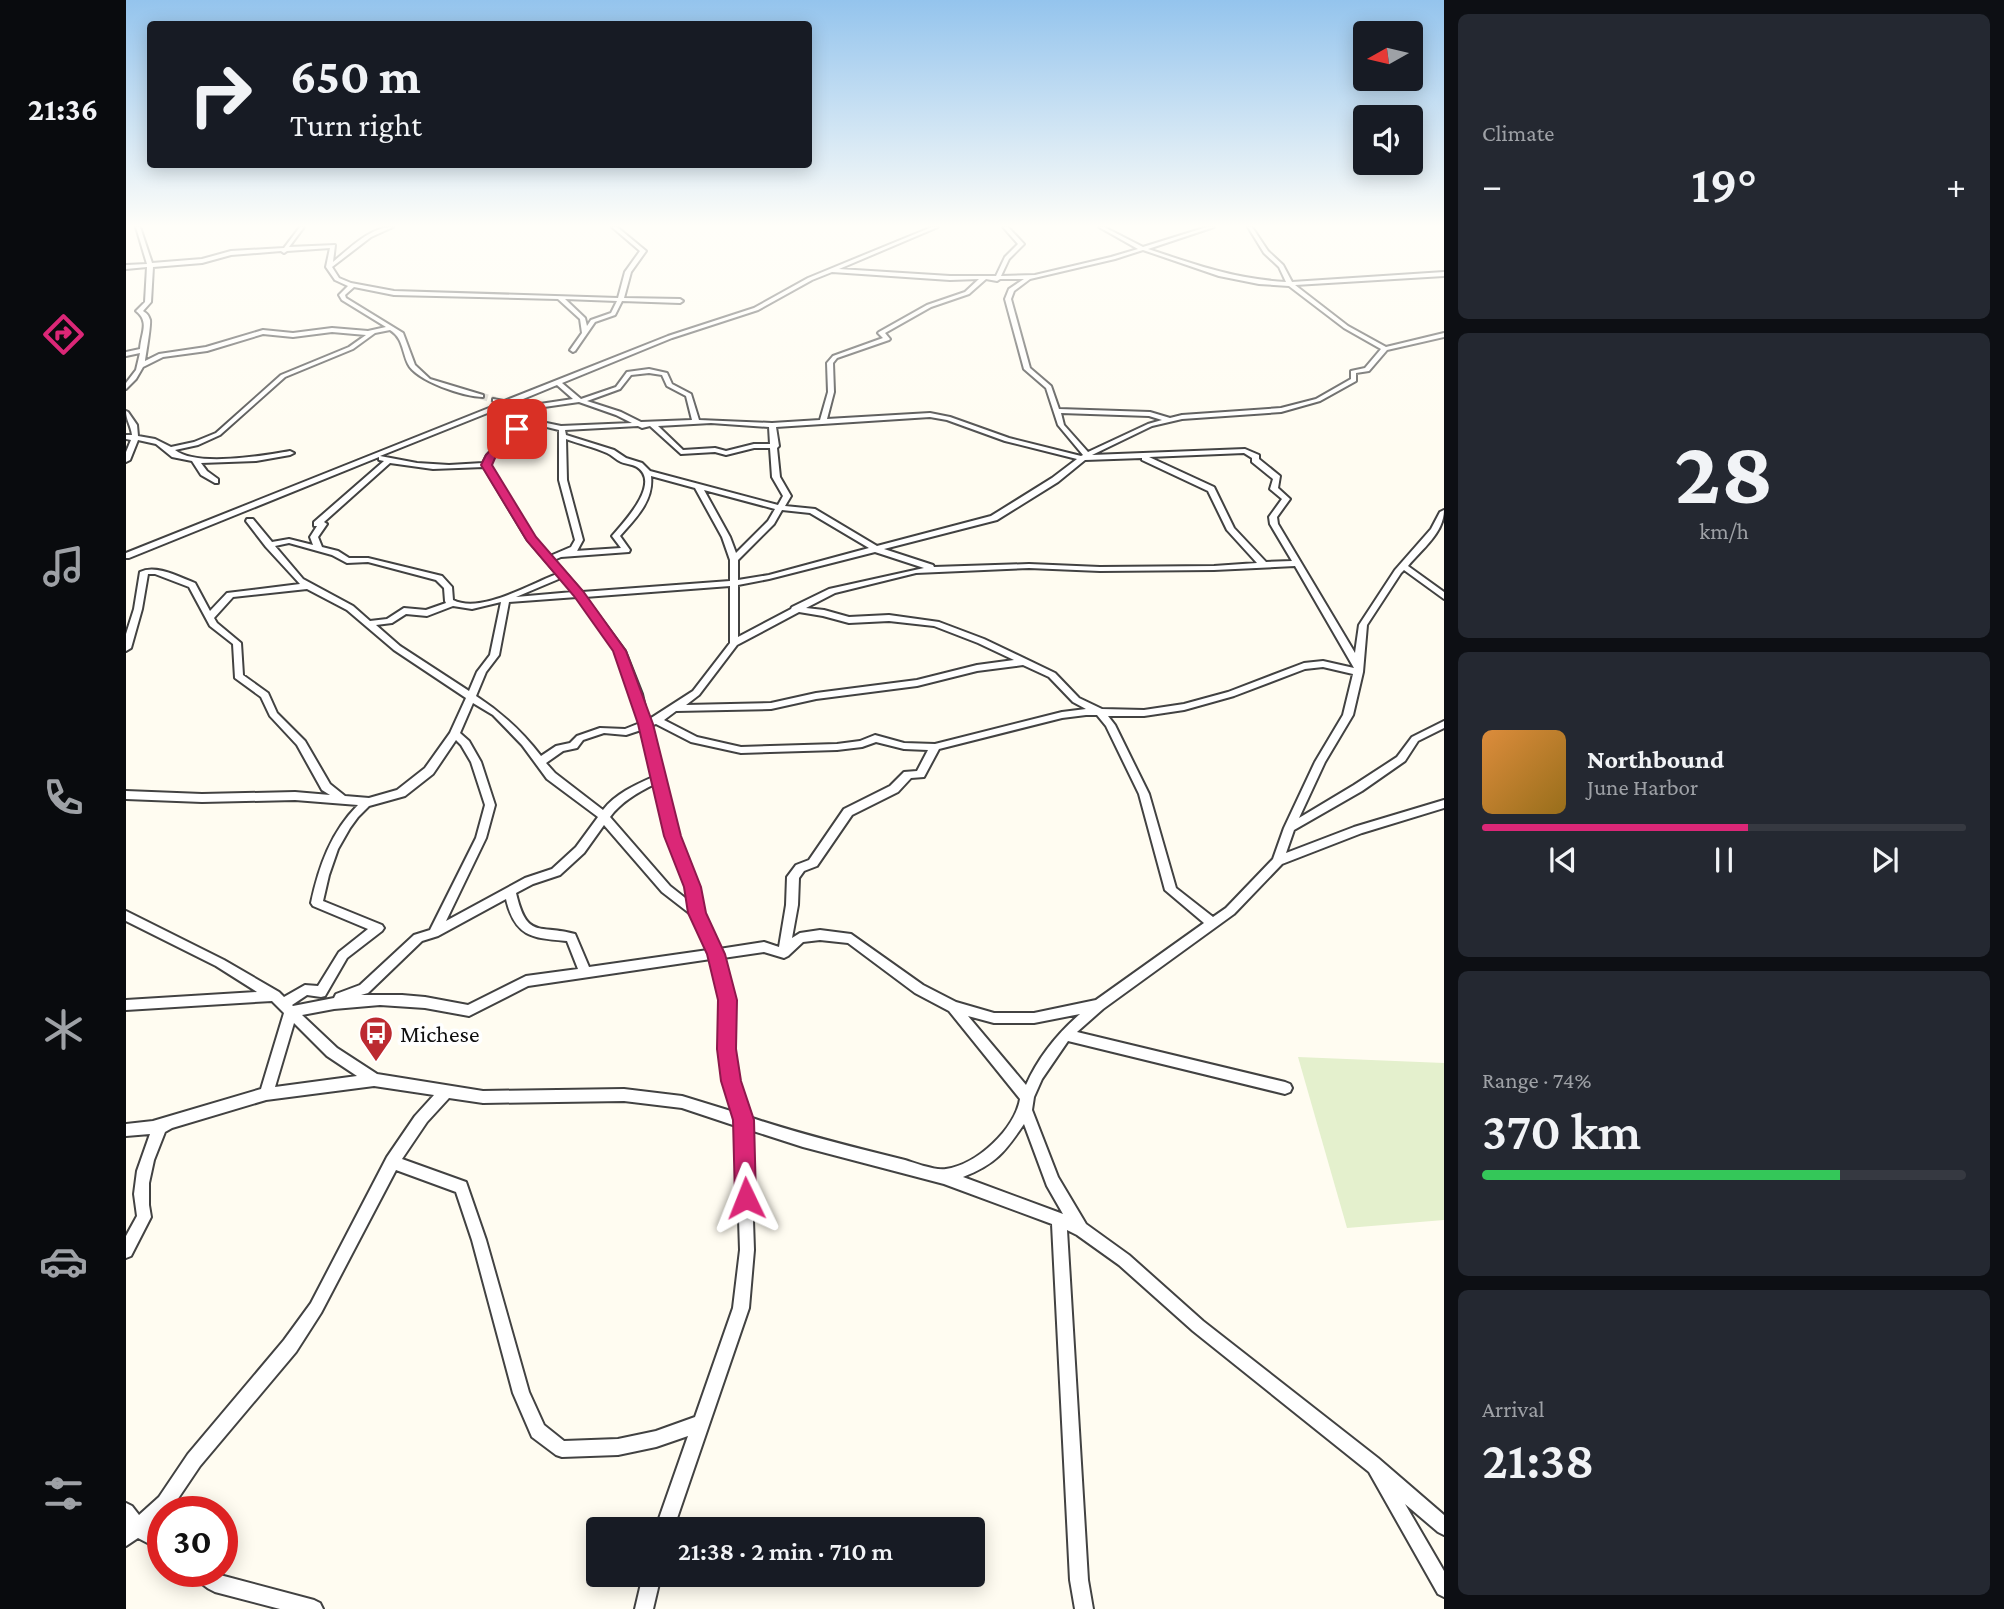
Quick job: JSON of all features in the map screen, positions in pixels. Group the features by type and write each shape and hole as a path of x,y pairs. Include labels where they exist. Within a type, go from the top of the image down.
{"street":[{"path":"139,311 148,302"},
{"path":"350,302 404,338 412,366 428,380 481,396"},
{"path":"565,302 583,319 584,332"},
{"path":"573,350 593,321 613,314 619,302"},
{"path":"126,556 670,337 769,302"},
{"path":"823,422 831,391 830,363 835,357 887,339 881,332 940,302"},
{"path":"1009,302 1023,361 1032,374 1049,387 1066,434 1084,456"},
{"path":"1314,302 1346,327 1385,349"},
{"path":"126,312 139,311 145,315 148,323 143,365"},
{"path":"126,387 143,365 161,355 207,349 263,332 293,335 326,330 374,332 391,328"},
{"path":"171,449 196,444 218,434 283,376 351,348 374,332"},
{"path":"367,624 389,621 404,611 427,613 452,604 474,606 506,599 736,583 795,572 878,550 994,518 1055,480 1084,456 1135,430 1169,420 1270,412 1318,400 1354,380 1353,372 1367,370 1385,349 1444,335"},
{"path":"128,353 143,350"},
{"path":"495,400 519,409 579,400 618,388 629,373 659,371 665,374 669,386 689,395 696,422"},
{"path":"558,383 569,389 579,400 615,410 642,426"},
{"path":"519,409 524,420 611,452 623,460 639,465 647,473 782,508 812,510 826,516 878,550 907,562 941,569"},
{"path":"1057,411 1150,414 1169,420"},
{"path":"126,413 136,424 136,438 126,460"},
{"path":"562,432 696,422 772,425 940,416 1007,440 1084,456 1245,451 1256,457 1255,460 1277,478 1274,489 1286,499 1273,517 1274,524 1358,669"},
{"path":"486,465 489,457 524,420"},
{"path":"653,425 681,452 715,450 726,453 754,446 775,446"},
{"path":"734,560 782,508 787,496 776,477 772,425"},
{"path":"555,557 573,549 579,540 563,480 562,432"},
{"path":"126,437 148,438 171,449 175,455 198,461 256,459 290,453"},
{"path":"377,455 388,461 461,468 486,465"},
{"path":"1140,456 1211,489 1217,496 1218,506 1234,535 1265,565"},
{"path":"198,461 201,470 215,481"},
{"path":"318,549 314,537 323,524 317,524 388,461"},
{"path":"486,465 531,538 555,557 562,575 620,651 646,724 673,836 693,887 697,913 716,954 727,1000 726,1049 731,1081 743,1120 747,1250 741,1308 668,1517"},
{"path":"555,557 626,550 615,536 630,523 648,491 647,473"},
{"path":"699,488 726,537 734,560 734,643"},
{"path":"944,1177 977,1167 991,1157 1026,1104 1037,1075 1065,1035 1099,1005 1250,892 1278,861 1289,828 1320,762 1348,715 1358,669 1363,625 1403,566 1435,530 1444,512"},
{"path":"250,521 307,586 340,601 423,667 473,698 509,725 566,789 602,815 666,889 697,913"},
{"path":"269,545 289,541 335,553 347,561 368,560 439,578 448,587 452,604"},
{"path":"540,762 560,748 573,747 580,738 603,730 626,732 656,720 696,693 734,643 832,591 916,571 941,569 1297,563"},
{"path":"1403,566 1444,596"},
{"path":"126,648 138,609 144,572 156,572 192,585 209,618 237,643 238,676 265,695 273,714 301,743 326,786 341,798"},
{"path":"506,599 562,575"},
{"path":"209,618 230,595 307,586"},
{"path":"126,795 341,798 369,802 408,789 429,771 455,734 497,644 506,599"},
{"path":"794,609 849,620 889,618 928,623 1052,674 1076,700 1100,712 1134,770 1144,794 1171,890 1175,897 1212,923"},
{"path":"675,708 771,706 816,696 838,696 917,683 977,668 1027,662"},
{"path":"656,720 694,740 741,750 828,748 862,744 875,738 904,746 935,747 1062,715 1144,713 1184,707 1231,694 1304,666 1324,664 1358,669"},
{"path":"1289,828 1369,781 1401,759 1415,738 1444,724"},
{"path":"434,933 481,838 490,805 476,762 465,743 455,734"},
{"path":"785,953 788,917 795,896 793,877 800,869 813,863 848,812 894,789 908,775 920,774 935,747"},
{"path":"331,1001 365,989 418,938 434,933 510,891 556,872 570,861 602,815 638,788 658,779"},
{"path":"266,1094 283,1004 305,990 321,992 343,955 378,928 317,903 333,845 346,822 365,804"},
{"path":"1278,861 1358,830 1444,804"},
{"path":"510,891 518,923 527,933 571,937 585,972"},
{"path":"126,916 220,963 283,1004 332,1052 374,1080"},
{"path":"785,953 800,938 820,935 851,939 919,989 953,1007 994,1018 1034,1018 1099,1005"},
{"path":"126,1005 331,1001 442,1003 469,1011 526,981 764,947 785,953"},
{"path":"953,1007 1026,1104 1052,1181 1082,1230"},
{"path":"1065,1035 1285,1088"},
{"path":"126,1130 153,1127 266,1094 374,1080 446,1093 506,1098 624,1095 682,1102 803,1141 944,1177 1082,1230 1124,1260 1198,1326 1372,1464 1444,1527"},
{"path":"126,1511 132,1533 164,1503 194,1460 290,1346 316,1308 392,1162 424,1115 446,1093"},
{"path":"128,1245 144,1217 138,1196 160,1127 188,1116"},
{"path":"392,1162 461,1187 521,1393 538,1431 562,1449 618,1447 656,1439 699,1424"},
{"path":"1059,1219 1079,1580 1084,1609"},
{"path":"1372,1464 1444,1588"},
{"path":"230,1587 314,1609"},
{"path":"644,1609 649,1587"}],"green space":[{"path":"1298,1057 1444,1063 1444,1220 1347,1228"}],"tunnel":[{"path":"481,396 495,400"}],"place":[{"name":"Michese","path":"376,1063"}],"route":[{"path":"517,429 489,457 486,465 531,538 579,594 620,651 646,724 659,785 673,836 693,887 697,913 716,954 727,1000 726,1049 731,1081 743,1120 746,1198"}]}
